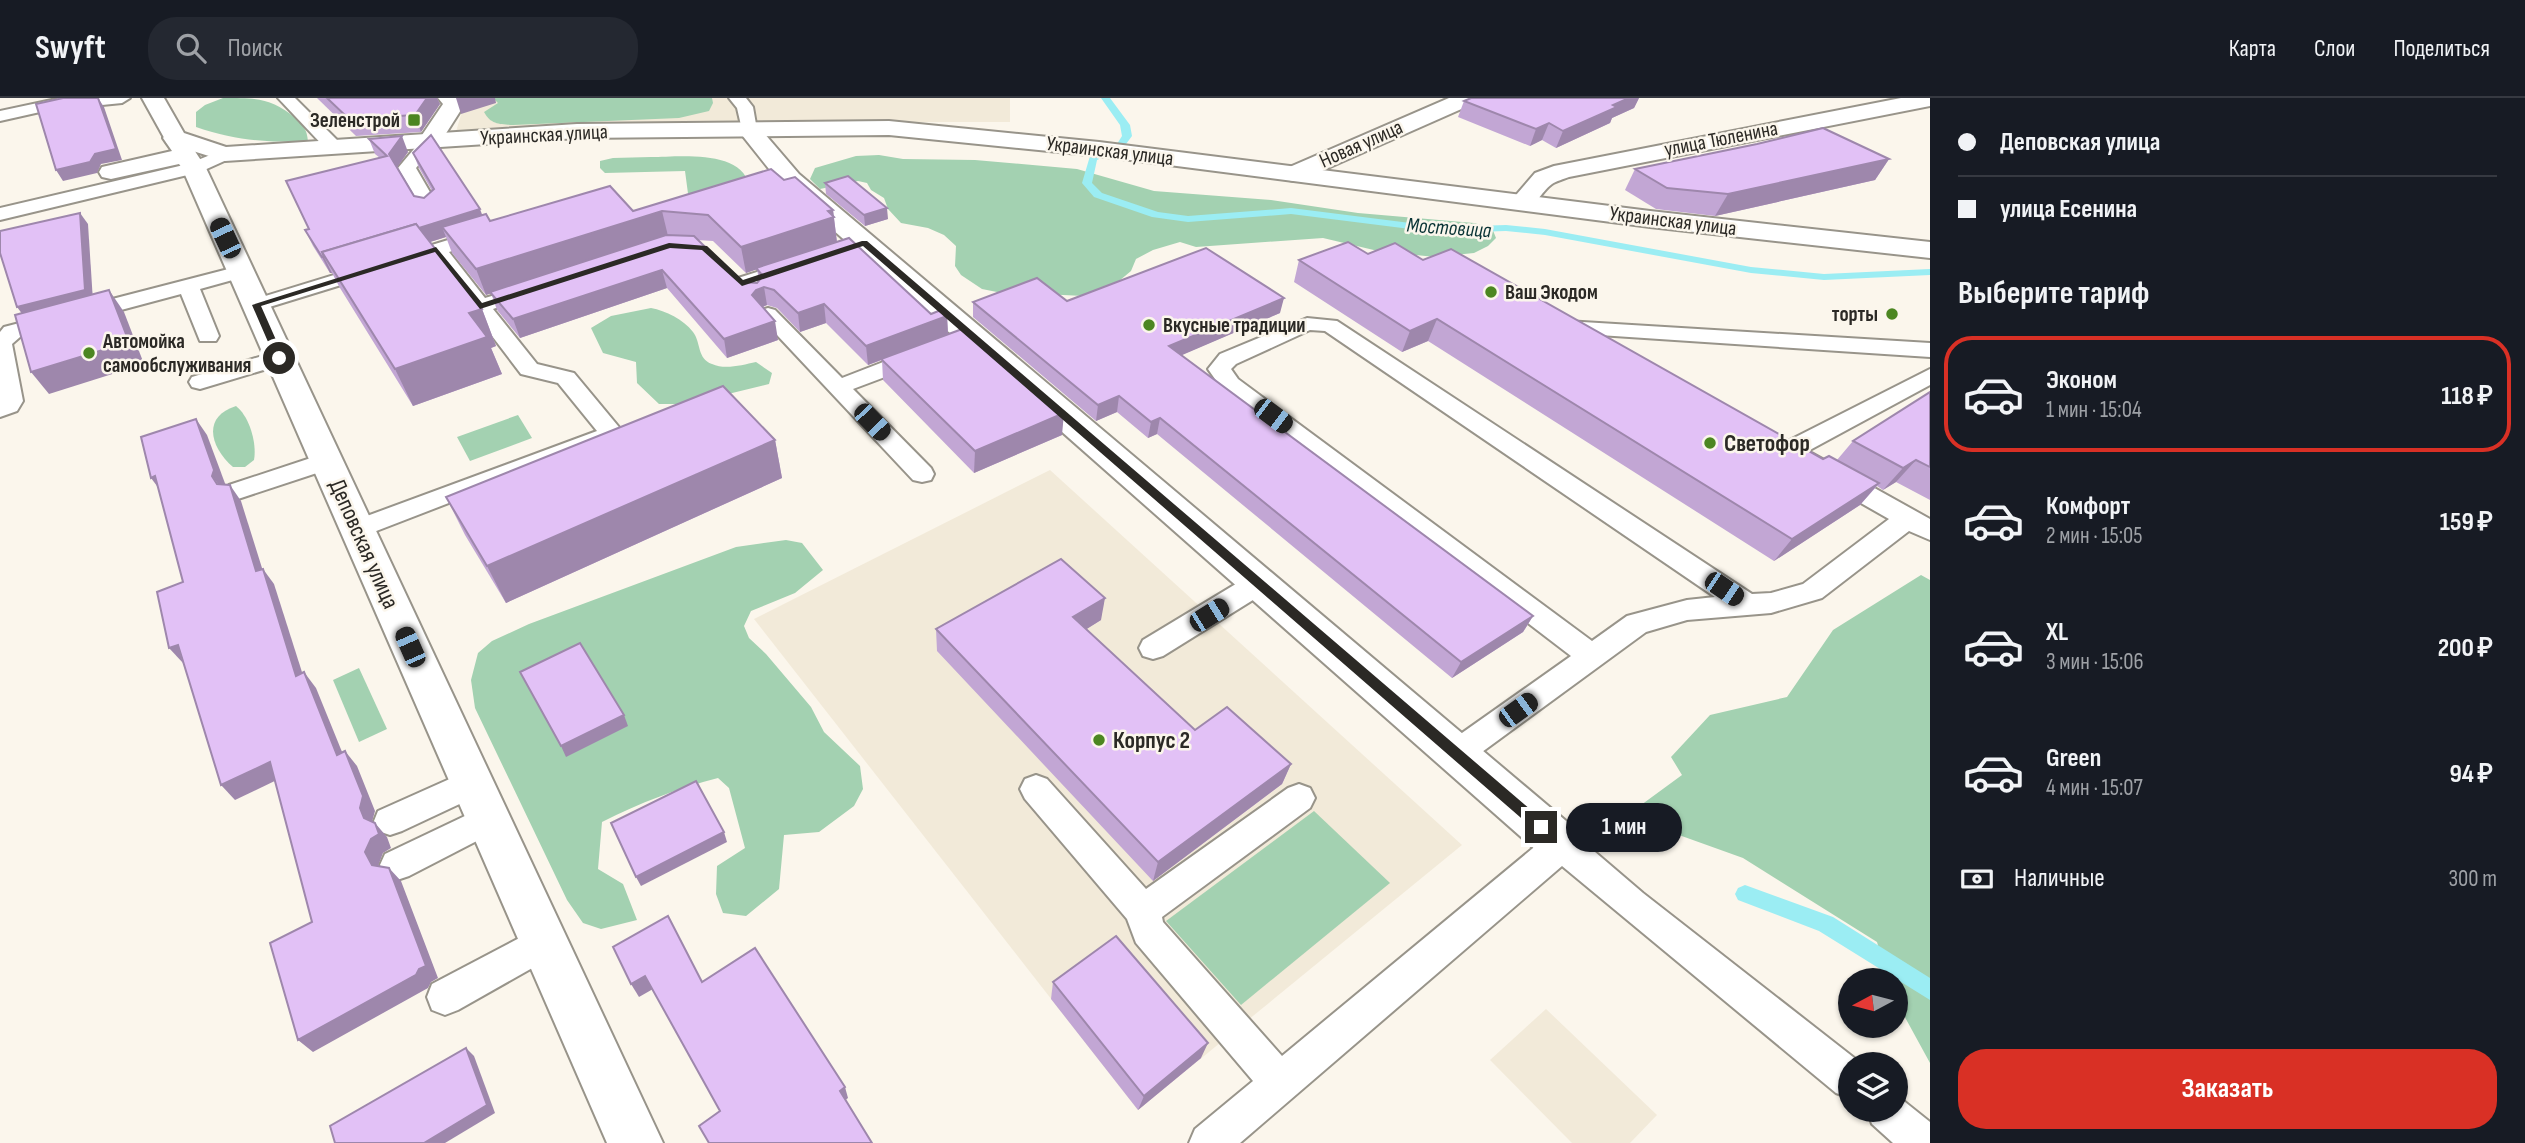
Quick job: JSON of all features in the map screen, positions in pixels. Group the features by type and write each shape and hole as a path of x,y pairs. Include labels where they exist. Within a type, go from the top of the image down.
{"street":[{"name":"Деповская улица","path":"152,98 195,154 248,288 635,1143"},
{"name":"Новая улица","path":"1294,174 1467,98"},
{"path":"430,141 456,99"},
{"name":"улица Тюленина","path":"1523,202 1544,178 1563,171 1930,99"},
{"name":"Украинская улица","path":"195,154 286,151 577,131 890,128 1099,149 1664,221 1930,250"},
{"path":"748,130 852,247 952,344 1259,583 1562,845"},
{"path":"119,186 132,158 195,154"}],"lane":[{"path":"0,116 122,98"},
{"path":"286,98 335,148"},
{"path":"737,98 745,107 748,130"},
{"path":"429,206 407,168 430,141"},
{"path":"0,215 119,186 195,154"},
{"path":"0,410 9,406 12,401 4,384 1,343 12,332 188,285 248,288 436,249 507,228"},
{"path":"357,529 622,428 566,378 529,369 436,249"},
{"path":"723,265 747,289 815,259"},
{"path":"188,285 208,337"},
{"path":"480,306 543,286"},
{"path":"768,314 922,474"},
{"path":"1592,657 1230,384 1219,369 1228,359 1307,324 1330,325 1747,605"},
{"path":"1613,353 1566,327 1930,350"},
{"path":"838,387 952,344"},
{"path":"197,374 276,350"},
{"path":"1789,451 1930,376"},
{"path":"1456,754 1637,624 1687,610 1771,603 1812,591 1919,524 1766,438"},
{"path":"238,491 326,461"},
{"path":"1153,648 1259,583"},
{"path":"390,821 472,783"},
{"path":"1036,789 1143,911 1148,931 1280,1083"},
{"path":"1143,911 1299,797"},
{"path":"397,865 488,819"},
{"path":"1209,1143 1562,845 1631,904 1838,1069"},
{"path":"445,997 544,942"},
{"path":"1899,1122 1923,1143"}],"shaded area":[{"path":"466,98 1010,98 1010,122 737,122 455,135"},
{"path":"1050,470 1462,845 1138,1110 754,619"},
{"path":"1546,1009 1657,1115 1630,1143 1572,1143 1490,1060"}],"green space":[{"path":"223,98 254,99 279,106 303,126 308,142 252,140 196,127 196,112"},
{"path":"493,98 712,98 713,103 709,111 679,118 513,125 496,123 484,112 498,103"},
{"path":"879,155 903,159 975,160 1077,169 1154,191 1271,200 1358,213 1474,223 1492,228 1496,238 1488,246 1474,253 1435,257 1378,251 1323,238 1196,247 1180,242 1153,250 1136,259 1131,271 1113,286 1084,296 997,292 982,289 961,275 955,266 956,246 944,235 928,228 901,223 888,209 884,198 871,190 867,183 858,181 820,189 810,179 815,168 856,156"},
{"path":"692,156 722,160 734,165 744,173 749,185 689,201 685,171 605,173 600,168 600,161 613,158"},
{"path":"651,308 674,316 689,327 707,362 728,367 756,362 772,373 769,384 687,404 659,404 637,383 636,362 603,353 591,328 611,316"},
{"path":"236,406 249,424 253,439 254,460 245,467 233,467 225,459 213,434 218,418"},
{"path":"518,415 532,438 470,461 457,437"},
{"path":"786,540 802,543 823,570 795,593 751,611 744,626 749,638 811,707 824,732 860,766 863,789 854,806 819,832 784,835 779,889 746,916 723,913 716,894 717,866 745,848 729,788 718,778 674,791 631,809 602,822 598,869 623,884 637,920 601,929 583,923 567,900 475,708 471,680 478,653 492,641 529,624 736,547"},
{"path":"1921,575 1930,580 1930,1063 1908,1023 1908,968 1885,968 1877,942 1743,858 1626,816 1682,775 1671,757 1710,715 1787,697 1833,630"},
{"path":"359,668 387,729 359,742 333,680"},
{"path":"1314,811 1390,883 1241,1005 1166,921"}],"building":[{"path":"63,98 98,98 116,149 95,154 90,162 56,170 36,104"},
{"path":"327,98 427,98 415,115 349,119"},
{"path":"1471,98 1629,98 1613,105 1617,107 1563,131 1549,123 1536,129 1464,101"},
{"path":"1823,128 1889,159 1728,194 1667,188 1635,169 1757,144"},
{"path":"431,135 480,209 419,228 416,224 322,252 322,257 305,230 309,229 286,181 387,156 369,139 402,136 389,154 414,196 424,198 434,189 413,153"},
{"path":"771,169 784,180 795,177 833,210 828,211 834,217 741,247 708,215 662,211 476,269 442,227 486,214 490,221 610,186 633,211"},
{"path":"848,176 887,208 864,215 825,183"},
{"path":"80,213 85,290 17,307 0,253 0,231"},
{"path":"416,224 482,309 469,313 487,337 395,369 322,252"},
{"path":"666,235 694,236 741,282 757,283 763,276 756,268 849,238 931,314 941,310 947,316 866,346 824,304 798,313 774,290 764,287 752,295 775,321 724,339 662,270 513,319 490,292"},
{"path":"1348,242 1368,254 1395,243 1423,260 1451,249 1823,459 1829,456 1879,483 1792,539 1437,319 1410,331 1299,260"},
{"path":"1206,248 1284,298 1169,346 1533,616 1461,662 1160,418 1151,422 1119,396 1098,405 973,302 1037,278 1067,301"},
{"path":"109,290 129,342 31,372 15,315"},
{"path":"965,328 1064,413 975,451 881,359"},
{"path":"723,386 775,440 487,566 446,497"},
{"path":"1930,392 1930,467 1916,460 1903,468 1853,441"},
{"path":"196,419 214,470 212,476 217,484 230,485 256,571 263,569 296,676 304,672 337,755 345,751 363,796 360,808 364,818 375,823 379,834 371,839 365,852 372,865 389,868 426,966 419,969 416,975 298,1040 270,943 312,922 270,762 221,785 178,645 169,648 157,592 183,582 155,476 151,478 141,437"},
{"name":"Корпус 2","path":"1061,559 1105,598 1073,617 1195,730 1227,707 1291,764 1158,862 936,629"},
{"path":"580,643 624,715 561,746 520,672"},
{"path":"696,781 724,832 636,877 611,823"},
{"path":"668,916 702,982 755,948 845,1087 840,1091 872,1143 709,1143 699,1126 720,1111 645,976 631,984 613,947"},
{"path":"1116,936 1208,1043 1144,1096 1053,982"},
{"path":"466,1048 487,1105 424,1143 335,1143 330,1126"}],"waterway":[{"name":"Мостовица","path":"1105,98 1125,125 1127,136 1120,146 1093,158 1087,183 1098,195 1156,215 1188,219 1291,211 1442,230 1506,228 1545,232 1751,270 1824,277 1930,272"},
{"path":"1745,894 1826,924 1930,990"}],"place":[{"name":"Зеленстрой","path":"414,120"},
{"name":"Ваш Экодом","path":"1491,292"},
{"name":"торты","path":"1892,314"},
{"name":"Вкусные традиции","path":"1149,325"},
{"name":"Автомойка самообслуживания","path":"89,353"},
{"name":"Светофор","path":"1710,443"},
{"name":"Корпус 2","path":"1099,740"}],"route":[{"path":"279,358 256,305 436,249 480,306 669,245 704,247 742,283 864,243 1541,827"}]}
